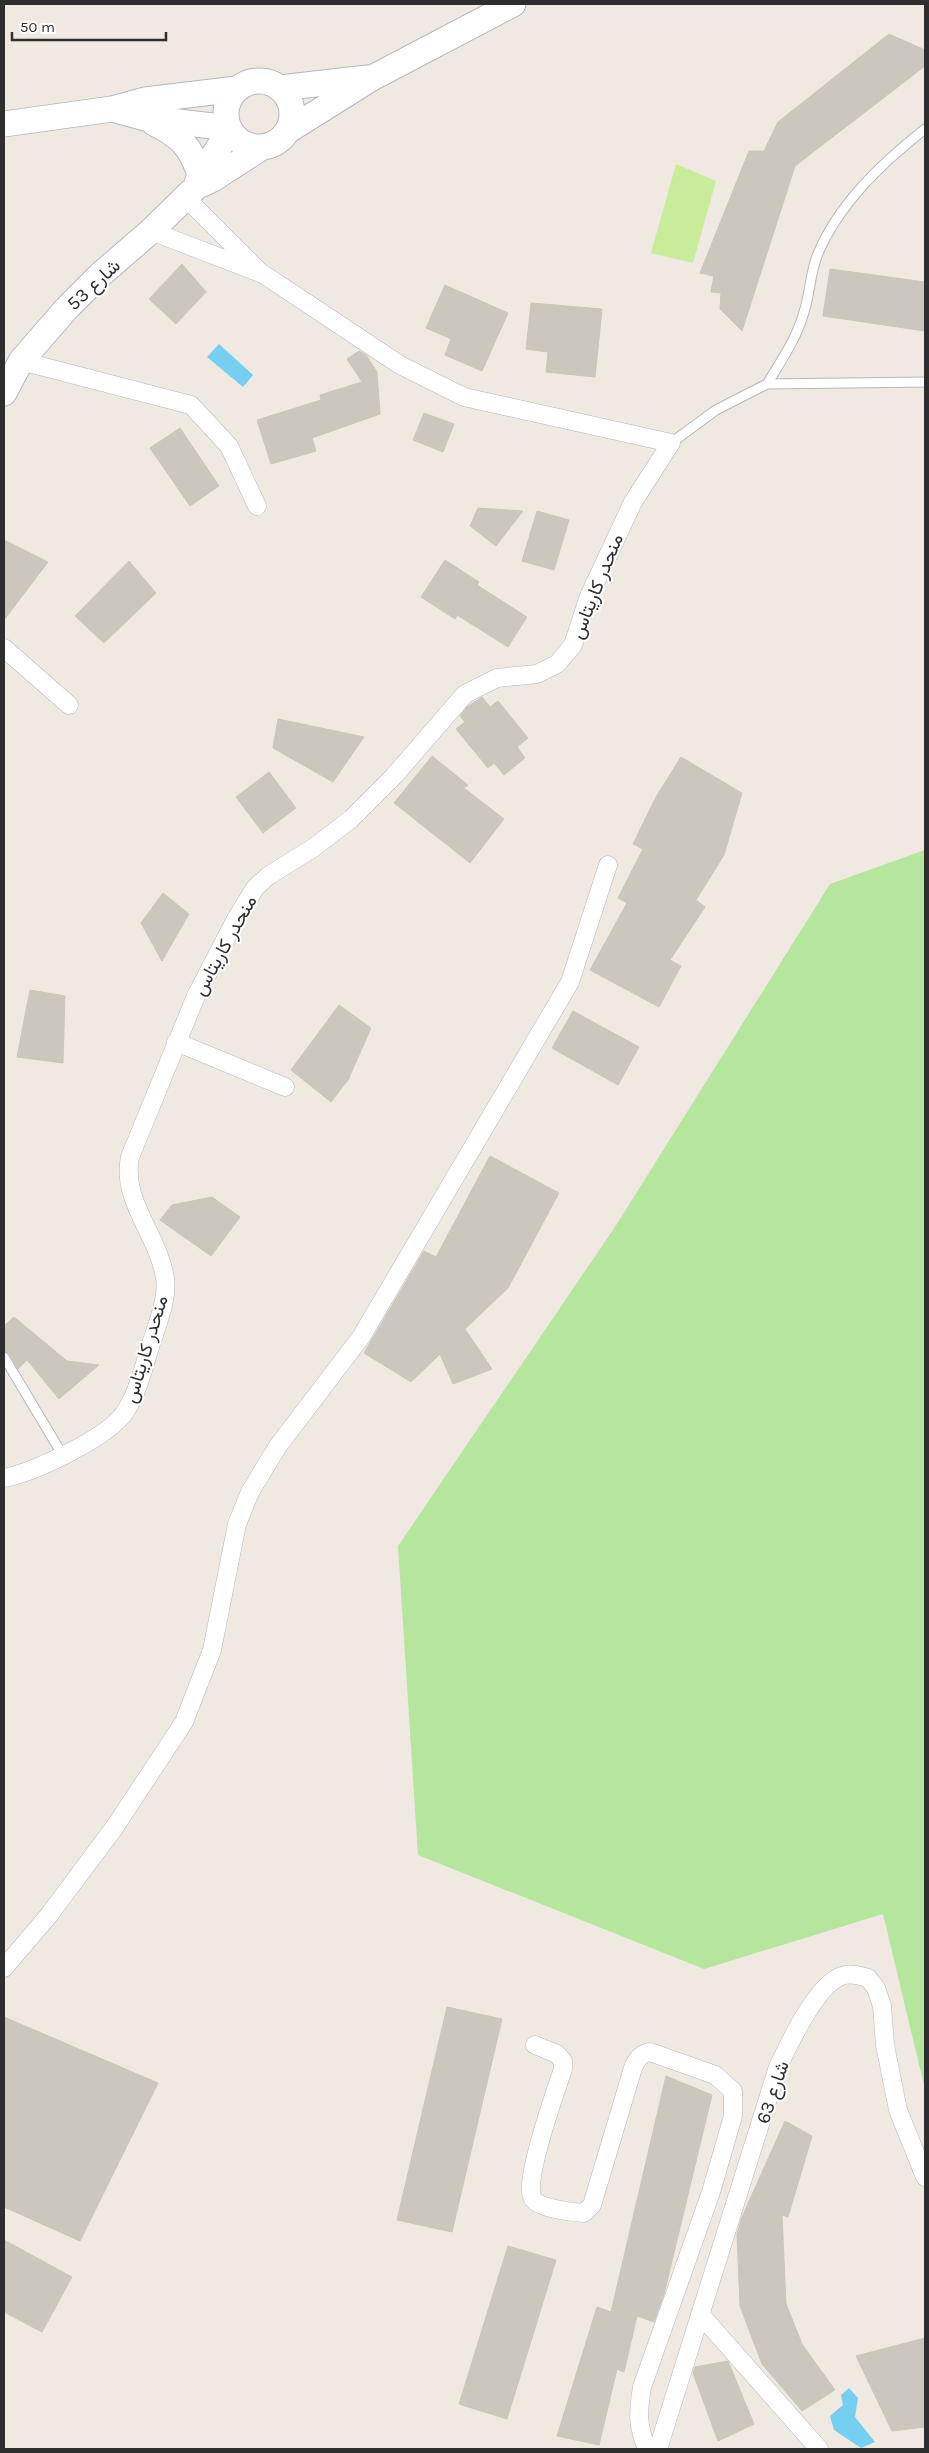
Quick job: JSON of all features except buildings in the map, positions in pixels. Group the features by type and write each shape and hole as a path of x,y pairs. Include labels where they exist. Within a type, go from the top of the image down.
{"street":[{"path":"194,186 213,179 261,148 272,145 282,139 289,130 372,78 513,4"},
{"path":"280,88 372,78"},
{"path":"4,124 112,109 145,100 237,89 251,82 266,81 280,88 290,100 293,115 289,130"},
{"path":"237,89 229,100 226,114 229,129 238,140 249,146 261,148"},
{"path":"112,109 145,118 229,129"},
{"path":"145,118 182,140 193,155 194,186 263,274"},
{"path":"194,186 229,129"},
{"name":"شارع 53","path":"4,393 21,361 67,308 100,275 150,232 194,186"},
{"path":"150,232 263,274 400,364 464,397 672,443"},
{"path":"21,361 191,405 229,446 257,506"},
{"name":"منحدر كاريتاس","path":"4,1478 25,1474 103,1433 124,1414 133,1398 160,1316 165,1280 161,1259 129,1189 127,1172 130,1157 176,1042 207,973 236,919 256,888 268,876 313,848 351,819 394,776 465,694 497,678 546,671 557,664 573,645 589,596 619,530 647,478 672,443"},
{"path":"4,648 69,705"},
{"path":"4,1968 49,1915 114,1828 184,1722 212,1650 237,1524 250,1492 278,1446 361,1337 570,982 608,864"},
{"path":"176,1042 285,1088"},
{"name":"شارع 63","path":"658,2449 778,2067 807,2012 830,1984 844,1975 868,1978 876,1988 882,2006 885,2045 898,2110 925,2177"},
{"path":"535,2045 557,2054 563,2061 563,2069 542,2134 530,2185 530,2194 534,2202 550,2208 584,2213 592,2205 633,2068 637,2059 644,2054 650,2052 715,2075 733,2090 733,2116 711,2192 642,2387 638,2412 640,2432 648,2449"},
{"path":"700,2314 819,2449"}],"lane":[{"path":"767,384 791,345 804,313 817,257 838,216 872,176 925,128"},
{"path":"672,443 716,410 767,384 925,382"},
{"path":"4,1357 62,1454"}],"green space":[{"path":"676,164 716,181 693,263 651,253"},
{"path":"925,850 925,2089 883,1914 704,1969 418,1855 398,1546 615,1227 830,884"}],"water":[{"path":"219,344 253,375 243,387 207,357"},
{"path":"849,2388 858,2398 855,2417 875,2442 861,2448 834,2430 830,2416 843,2405 841,2395"}]}
